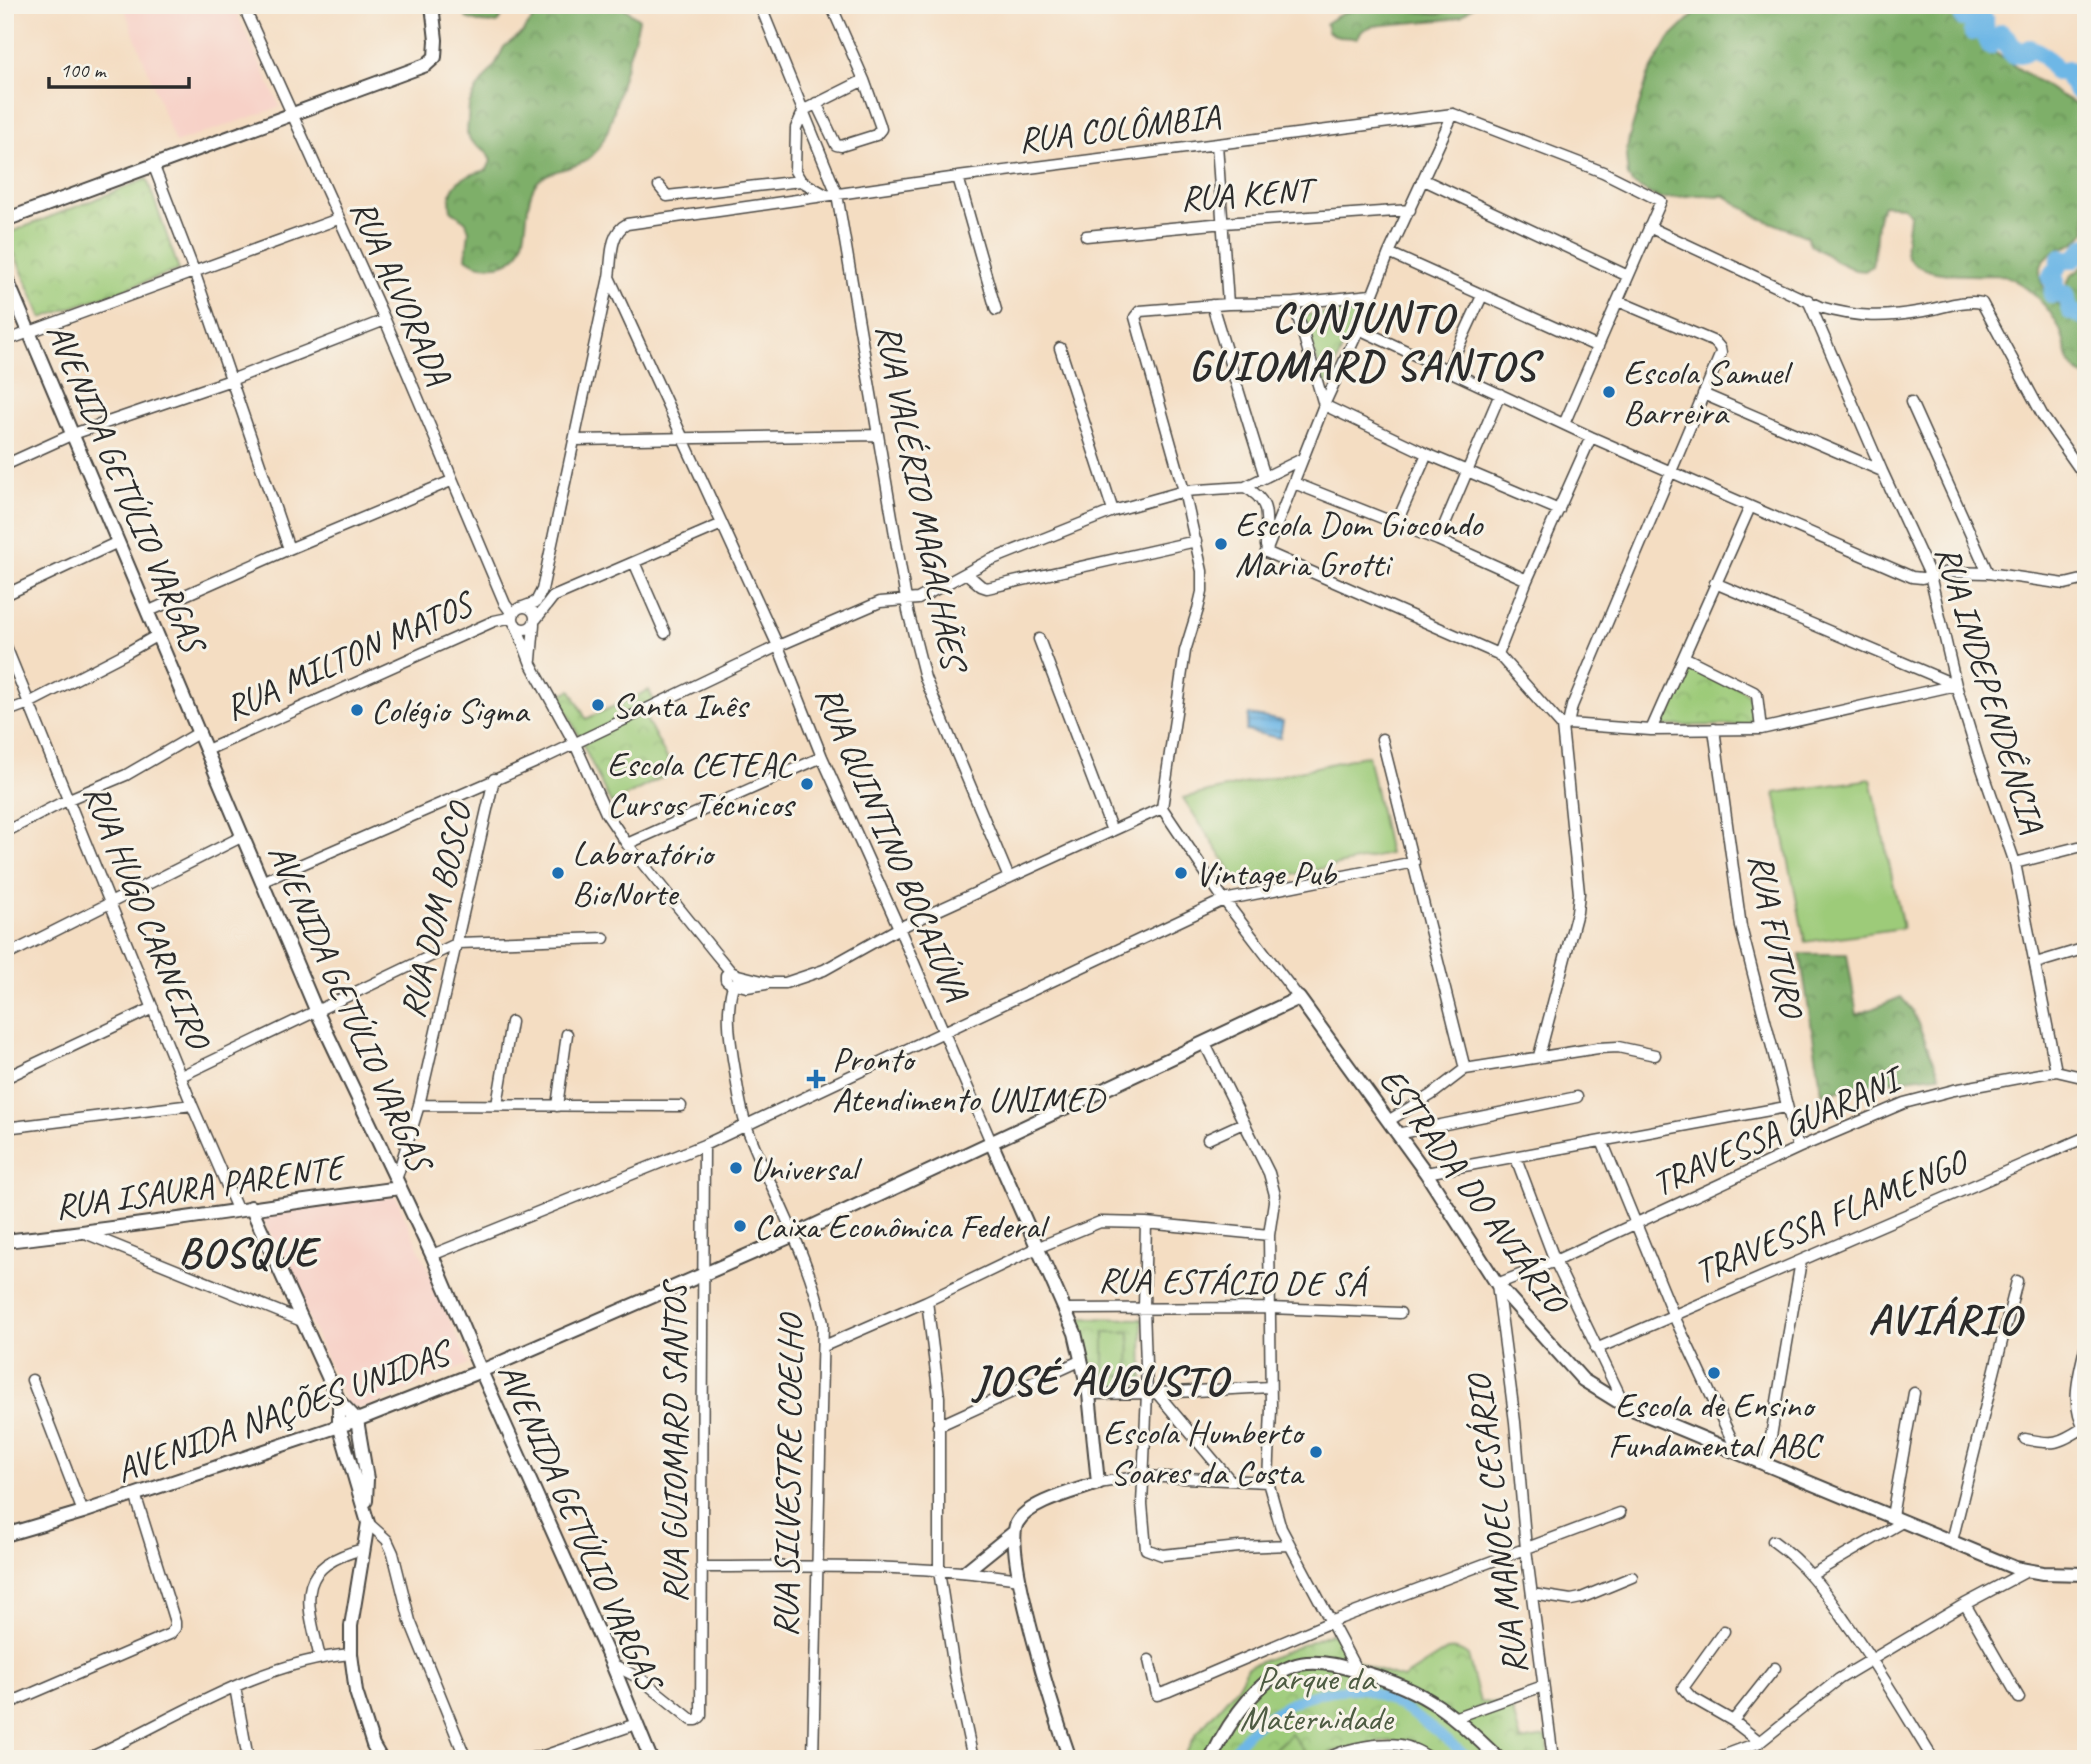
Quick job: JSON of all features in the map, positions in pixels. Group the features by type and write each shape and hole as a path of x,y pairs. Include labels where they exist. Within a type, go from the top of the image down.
{"street":[{"name":"RUA ALVORADA","path":"243,5 385,320 505,604 517,615 523,630 535,622 532,610 517,615"},
{"path":"5,220 426,65 435,57 432,5"},
{"name":"RUA VALÉRIO MAGALHÃES","path":"760,5 804,110 832,195 907,600 925,678 1009,878"},
{"path":"816,103 836,145 841,146 876,135 881,129 864,80 831,5"},
{"path":"801,181 795,171 794,159 796,128 804,110 864,80"},
{"path":"1266,552 1324,405 1359,329 1389,253 1453,114"},
{"name":"RUA COLÔMBIA","path":"609,277 615,235 620,228 627,225 958,177 1453,114 1602,172 1661,201 1649,227"},
{"path":"1217,144 1228,304"},
{"path":"153,164 194,271 289,549"},
{"path":"958,177 996,310"},
{"path":"1424,180 1628,276"},
{"path":"659,186 667,196 801,181 832,195"},
{"name":"RUA KENT","path":"1086,236 1410,210"},
{"path":"5,341 338,219"},
{"path":"1564,424 1649,227 1820,307 1860,317 1920,312 1966,302 1982,303 2044,418 2086,478"},
{"path":"1389,253 1598,347"},
{"name":"AVENIDA GETÚLIO VARGAS","path":"5,275 316,1010 432,1255 651,1759"},
{"path":"531,664 535,622 547,594 609,277"},
{"name":"RUA QUINTINO BOCAIÚVA","path":"609,277 778,646 822,757 1075,1334 1089,1394 1098,1483"},
{"path":"722,523 634,562 547,594 517,615 531,664 575,744 606,813 627,844 716,954 731,979 785,983 824,970 899,928 1162,808 1185,651 1202,592 1202,571 1184,491 1135,321 1136,313 1140,310 1294,303 1371,295"},
{"path":"1448,369 1482,296"},
{"path":"1539,1056 1577,912 1579,893 1565,725 1720,357 1720,348 1716,342 1618,300"},
{"name":"RUA INDEPENDÊNCIA","path":"1808,300 1930,575 1956,685 2015,863 2056,1071"},
{"path":"1294,303 1324,405 1427,454 1559,510"},
{"path":"1212,305 1265,477"},
{"path":"5,465 73,434 231,380 385,320"},
{"path":"1359,329 1591,437 1912,577 1988,573 2059,583 2086,579"},
{"path":"1060,348 1114,511"},
{"path":"1437,540 1500,394"},
{"path":"1703,394 1882,471"},
{"path":"1912,402 1988,573"},
{"path":"575,440 877,435"},
{"path":"1498,654 1527,580 1591,437"},
{"path":"1396,523 1427,454"},
{"path":"261,882 450,801 778,646 880,602 918,599 988,561 1114,511 1184,491 1245,487 1302,459"},
{"path":"147,612 451,481"},
{"path":"1294,483 1437,540 1527,580"},
{"path":"1245,487 1259,495 1265,506 1266,552"},
{"path":"1265,506 1284,508"},
{"path":"1651,730 1750,507"},
{"path":"966,573 987,588 1196,541"},
{"path":"5,595 118,542"},
{"path":"1266,552 1498,654 1565,725 1651,730 1761,729 1956,685"},
{"path":"634,562 665,633"},
{"path":"1715,583 1956,685"},
{"name":"RUA MILTON MATOS","path":"207,750 494,621 517,615"},
{"path":"5,712 29,703 156,636"},
{"path":"1039,639 1112,831"},
{"name":"RUA HUGO CARNEIRO","path":"5,644 192,1105 302,1321 339,1401 357,1420"},
{"path":"1684,657 1754,692 1757,695 1761,729"},
{"name":"RUA FUTURO","path":"1714,730 1741,927 1798,1148"},
{"path":"5,832 69,799 125,775 200,732"},
{"path":"1382,739 1465,1069"},
{"path":"627,844 822,757"},
{"name":"RUA DOM BOSCO","path":"398,1182 458,943 494,779"},
{"name":"ESTRADA DO AVIÁRIO","path":"1162,808 1224,901 1300,998 1426,1173 1497,1284 1577,1375 1597,1390 1625,1405 2015,1568 2067,1575 2086,1574"},
{"path":"5,956 243,836"},
{"path":"2015,863 2086,845"},
{"path":"432,1255 704,1145 1224,901 1414,862"},
{"path":"181,1076 458,943 604,938"},
{"path":"2036,964 2086,948"},
{"name":"RUA SILVESTRE COELHO","path":"731,979 727,1014 746,1125 794,1235 818,1299 823,1323 813,1759"},
{"name":"AVENIDA NAÇÕES UNIDAS","path":"5,1535 83,1512 357,1420 481,1371 794,1235 1300,998"},
{"path":"5,1078 153,1008"},
{"path":"497,1105 511,1022"},
{"path":"557,1106 567,1034"},
{"path":"1205,1044 1273,1184 1275,1195 1269,1235 1268,1482 1281,1528 1333,1621 1357,1671"},
{"path":"1388,1121 1431,1096 1465,1069 1539,1056 1618,1047 1655,1055"},
{"name":"TRAVESSA GUARANI","path":"1497,1284 1555,1261 1871,1116 1927,1096 2056,1071 2086,1078"},
{"path":"1397,1134 1577,1097"},
{"path":"5,1128 192,1105"},
{"path":"419,1105 681,1106"},
{"path":"1426,1173 1786,1107"},
{"path":"1209,1139 1243,1122"},
{"name":"TRAVESSA FLAMENGO","path":"1596,1349 2086,1137"},
{"path":"1602,1141 1673,1314 1738,1453"},
{"name":"RUA GUIOMARD SANTOS","path":"612,1664 640,1679 692,1720 699,1718 704,1145"},
{"path":"1516,1158 1555,1261 1625,1405"},
{"name":"RUA ISAURA PARENTE","path":"5,1241 85,1233 398,1182"},
{"path":"824,1346 927,1301 1038,1247 1100,1222 1146,1223 1269,1235"},
{"path":"1146,1223 1144,1308 1152,1393 1143,1476 1142,1504 1146,1549 1162,1555 1290,1545"},
{"path":"85,1233 302,1321"},
{"path":"1766,1466 1801,1261"},
{"path":"1952,1541 2017,1281"},
{"name":"RUA MANOEL CESÁRIO","path":"1497,1284 1515,1422 1526,1549 1553,1759"},
{"path":"927,1301 937,1363 939,1397 939,1571 955,1675 973,1759"},
{"name":"RUA ESTÁCIO DE SÁ","path":"1064,1309 1270,1308 1400,1313"},
{"path":"2025,1439 2054,1444 2085,1430 2076,1409 2075,1397 2086,1344"},
{"path":"938,1426 1082,1360"},
{"path":"32,1380 83,1512"},
{"path":"1089,1394 1270,1387"},
{"path":"1152,1393 1230,1480"},
{"path":"1813,1574 1898,1518 1914,1393"},
{"name":"RUA HUGO CARNEIRO","path":"339,1401 340,1425 365,1509"},
{"path":"357,1420 367,1479 365,1509 368,1523 351,1626 351,1654 356,1692 373,1745 381,1759"},
{"path":"966,1571 1013,1533 1021,1517 1033,1508 1098,1483 1143,1476 1268,1482"},
{"path":"5,1705 170,1634 175,1628 135,1494"},
{"path":"1149,1660 1157,1695 1184,1686 1333,1621 1620,1513"},
{"path":"368,1523 387,1540 393,1553 410,1620 466,1759"},
{"path":"1013,1533 1020,1579 1053,1709 1070,1759"},
{"path":"1773,1541 1813,1574 1873,1659 1933,1759"},
{"path":"320,1658 309,1595 311,1581 319,1569 330,1561 343,1554 363,1549"},
{"path":"701,1567 966,1571 1020,1579"},
{"path":"1714,1759 1760,1742 1809,1701 1873,1659 1965,1604 2027,1571"},
{"name":"ESTRADA DO AVIÁRIO","path":"2067,1575 2086,1583"},
{"path":"1532,1594 1571,1600 1632,1577"},
{"path":"1965,1604 2019,1698"},
{"path":"1724,1631 1683,1688 1691,1697 1733,1721 1760,1742"},
{"path":"86,1759 111,1754 235,1687 320,1658 351,1654"},
{"path":"1211,1759 1228,1729 1253,1695 1268,1680 1305,1663 1340,1666 1404,1686 1427,1697 1456,1717 1499,1759"},
{"path":"1733,1721 1774,1668"},
{"path":"1456,1717 1543,1686"},
{"path":"235,1687 248,1759"},
{"path":"537,1758 636,1724"},
{"path":"1332,1759 1332,1756 1348,1749 1399,1744 1432,1759"}],"shaded area":[{"path":"123,5 233,5 280,107 175,143"},
{"path":"396,1196 469,1364 360,1409 347,1405 261,1214"}],"green space":[{"path":"467,5 505,5 503,15 497,23 466,18"},
{"path":"544,5 620,5 639,19 636,34 602,143 581,164 546,175 535,185 530,196 522,245 517,254 509,261 496,265 477,264 466,258 469,231 466,222 451,210 450,200 458,182 487,170 491,161 487,153 471,141 467,134 469,105 504,47 522,33"},
{"path":"1374,5 1443,13 1449,5 1475,5 1461,16 1452,19 1372,26 1363,30 1357,38 1338,37 1328,32 1326,23 1332,19 1349,11"},
{"path":"1704,5 1952,5 1960,19 1982,43 2082,109 2086,113 2086,231 2074,243 2049,255 2042,265 2040,275 2050,296 2086,329 2086,378 2070,363 2057,323 2037,298 2021,284 2003,275 1933,272 1911,261 1906,252 1909,213 1903,206 1883,205 1878,219 1872,266 1865,271 1855,270 1836,261 1811,245 1806,236 1760,218 1725,196 1697,195 1659,199 1633,184 1628,177 1626,156 1648,76 1669,39"},
{"path":"147,179 179,270 42,318 6,234"},
{"path":"2086,264 2086,311 2066,301 2064,293 2070,277"},
{"path":"1359,311 1326,387 1302,315"},
{"path":"1687,664 1740,688 1749,696 1754,725 1659,726"},
{"path":"571,690 586,719 649,690 656,706 644,715 674,771 611,804 559,695"},
{"path":"1368,755 1389,854 1241,886 1183,798"},
{"path":"1871,779 1903,928 1805,942 1775,793"},
{"path":"1800,954 1847,954 1857,1015 1901,997 1912,1010 1940,1075 1822,1093"},
{"path":"1077,1318 1142,1319 1143,1385 1094,1386"},
{"path":"1104,1332 1130,1332 1129,1376 1104,1375"},
{"name":"Parque da Maternidade","path":"1331,1633 1348,1653 1362,1663 1403,1678 1447,1650 1463,1653 1468,1656 1480,1702 1511,1704 1521,1741 1547,1737 1550,1759 1443,1759 1406,1741 1389,1741 1331,1752 1324,1759 1183,1759 1196,1734 1237,1687 1248,1667"},
{"path":"1291,1734 1308,1756 1304,1759 1263,1759"}],"water":[{"path":"1249,715 1283,721 1280,738 1246,731"}],"waterway":[{"path":"1960,5 1963,18 1972,13 1978,20 1972,32 1979,30 1985,21 1986,37 1990,46 2002,33 2009,39 2007,47 2015,47 2011,55 2024,53 2029,48 2034,50 2045,57 2056,72 2069,70 2083,73 2069,79 2077,91 2083,82 2086,87"},
{"path":"2086,246 2073,260 2060,258 2059,266 2050,278 2056,281 2052,295 2065,294 2070,311 2086,318"},
{"path":"1229,1759 1249,1732 1276,1711 1323,1692 1357,1689 1380,1696 1408,1711 1470,1759"}],"place":[{"name":"Escola Samuel Barreira","path":"1609,392"},
{"name":"Escola Dom Giocondo Maria Grotti","path":"1221,544"},
{"name":"Santa Inês","path":"598,705"},
{"name":"Colégio Sigma","path":"357,710"},
{"name":"Escola CETEAC Cursos Técnicos","path":"807,784"},
{"name":"Laboratório BioNorte","path":"558,873"},
{"name":"Vintage Pub","path":"1181,873"},
{"name":"Pronto Atendimento UNIMED","path":"816,1079"},
{"name":"Universal","path":"736,1168"},
{"name":"Caixa Econômica Federal","path":"740,1226"},
{"name":"Escola de Ensino Fundamental ABC","path":"1714,1373"},
{"name":"Escola Humberto Soares da Costa","path":"1316,1452"}],"district":[{"name":"CONJUNTO GUIOMARD SANTOS","path":"1363,341"},
{"name":"BOSQUE","path":"248,1252"},
{"name":"AVIÁRIO","path":"1945,1319"},
{"name":"JOSÉ AUGUSTO","path":"1101,1380"}]}
